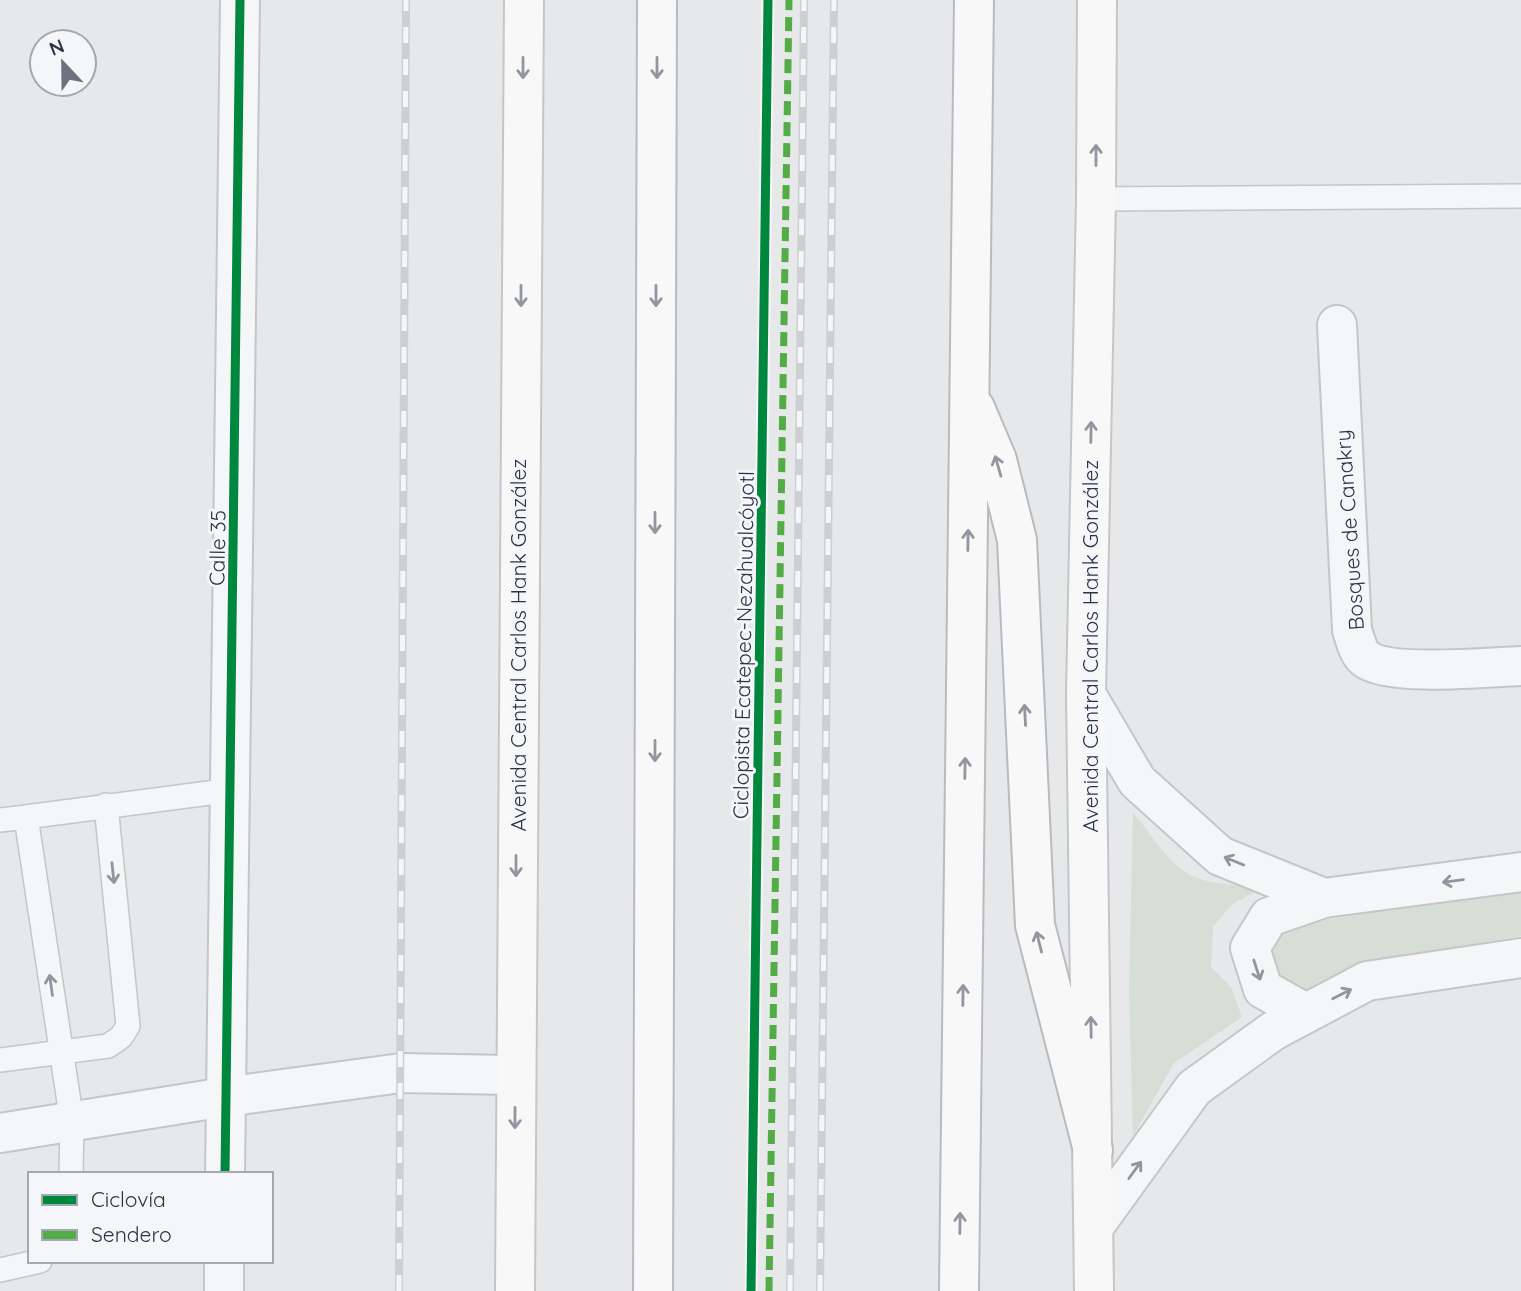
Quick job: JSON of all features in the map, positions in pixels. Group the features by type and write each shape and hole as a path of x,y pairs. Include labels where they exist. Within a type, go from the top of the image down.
{"main road":[{"name":"Avenida Central Carlos Hank González","path":"515,1291 524,0"},
{"path":"653,1291 657,0"},
{"path":"959,1291 974,0"},
{"name":"Avenida Central Carlos Hank González","path":"1094,1291 1086,694 1096,199 1097,0"},
{"path":"969,394 997,460 1017,540 1035,925 1093,1150"}],"street":[{"name":"Calle 35","path":"225,1172 232,790 240,0"},
{"name":"Bosques de Canakry","path":"1337,325 1352,630 1364,658 1388,668 1521,666"},
{"path":"1086,694 1138,781 1220,856 1324,898"},
{"path":"1306,1013 1263,989 1250,948 1269,917 1324,898 1521,873"},
{"path":"1095,1225 1194,1088 1273,1031 1367,981 1521,958"},
{"path":"0,1133 225,1097 401,1073 515,1075"},
{"path":"224,1263 224,1291"}],"lane":[{"path":"1096,199 1521,196"},
{"path":"0,820 232,790"},
{"path":"0,1060 108,1046 121,1037 128,1026 106,805"},
{"path":"26,817 72,1122 71,1172"},
{"path":"0,1270 31,1263"}],"shaded area":[{"path":"1133,812 1161,849 1187,873 1197,878 1232,885 1267,886 1232,904 1213,927 1211,967 1231,987 1242,1017 1174,1063 1133,1136 1129,991"},
{"path":"1521,888 1521,936 1373,961 1298,993 1278,975 1271,963 1273,936 1288,926"}],"railway":[{"path":"399,1291 406,0"},
{"path":"790,1291 804,0"},
{"path":"820,1291 834,0"}],"marked path":[{"path":"769,1291 789,0"}],"cycle path":[{"path":"225,1172 240,0"},
{"name":"Ciclopista Ecatepec-Nezahualcóyotl","path":"751,1291 768,0"}]}
